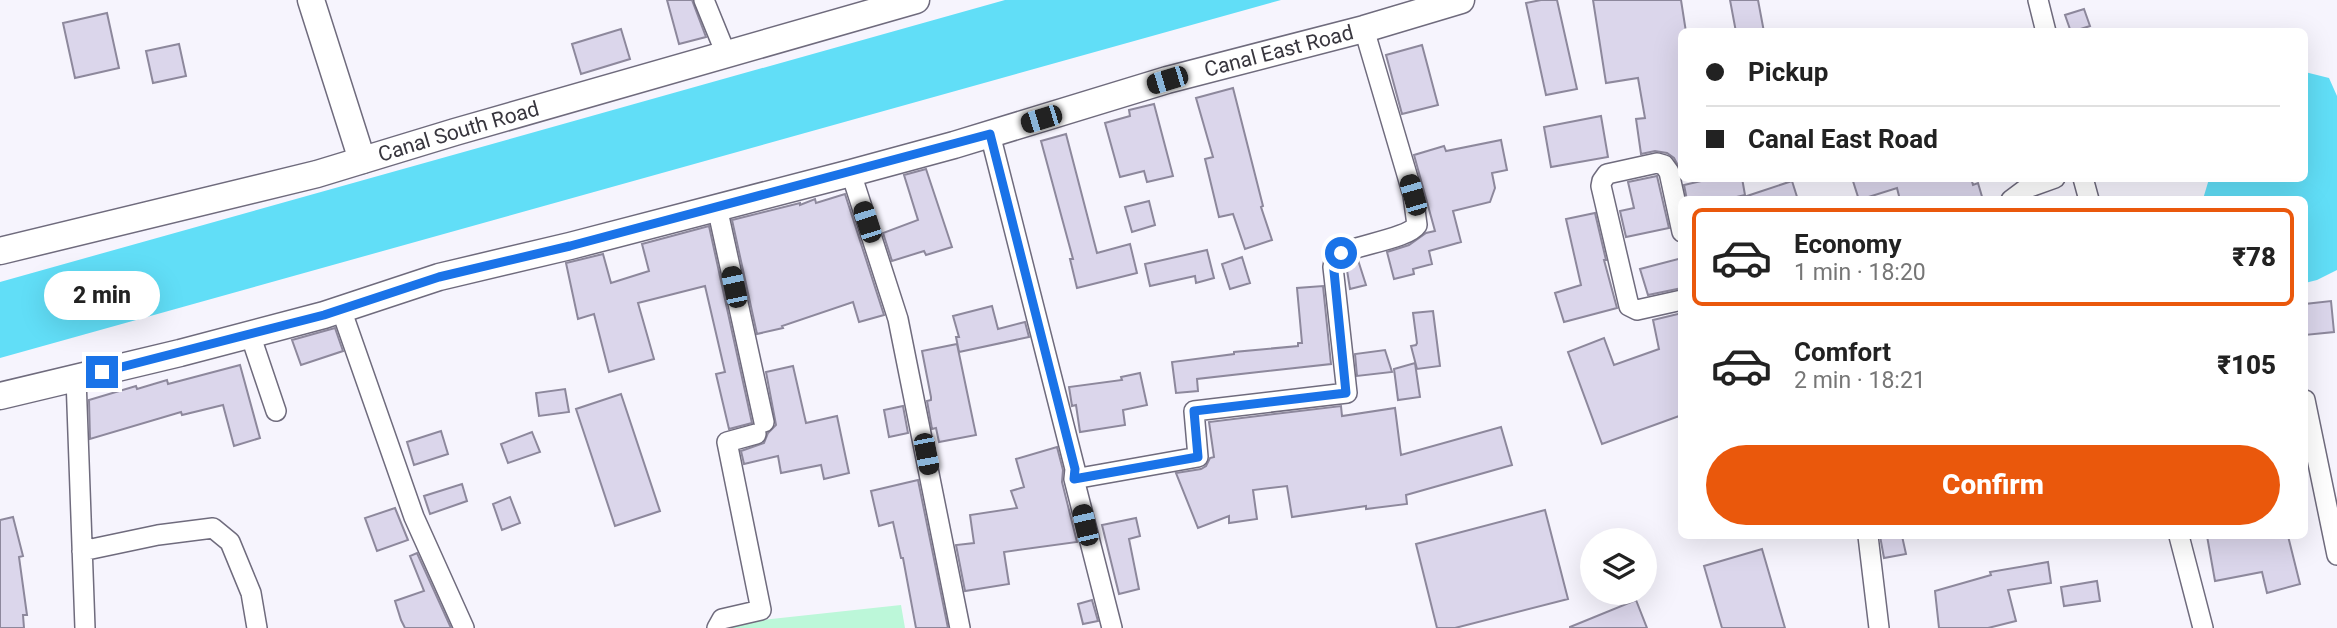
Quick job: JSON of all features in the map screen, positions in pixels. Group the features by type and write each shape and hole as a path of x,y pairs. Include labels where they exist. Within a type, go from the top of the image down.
{"main road":[{"path":"311,0 362,160"},
{"name":"Canal South Road","path":"0,251 317,174 916,0"},
{"name":"Canal East Road","path":"0,396 250,334 341,309 439,277 851,173 1167,80 1364,30 1461,0"}],"street":[{"path":"704,0 726,54"},
{"path":"2038,0 2045,28"},
{"path":"1074,479 1198,457 1194,411 1346,393 1333,267 1335,256 1413,231 1417,225 1413,195 1364,30"},
{"path":"990,134 1075,469 1074,479 1112,628"},
{"path":"1678,214 1669,172 1664,165 1657,163 1607,174 1604,178 1601,186 1629,306 1637,310 1678,301"},
{"path":"851,173 898,319 960,628"},
{"path":"2016,196 2027,188 2044,182"},
{"path":"716,207 760,428 727,442 761,611 722,619 717,628"},
{"path":"341,309 414,517 464,628"},
{"path":"250,334 276,411"},
{"path":"76,378 85,628"},
{"path":"2308,415 2337,555"},
{"path":"82,551 158,535 213,528 230,542 251,593 257,628"},
{"path":"1868,539 1880,628"},
{"path":"2180,539 2203,628"}],"green space":[{"path":"901,605 905,628 726,628 725,624"}],"water":[{"path":"1005,0 1281,0 0,358 0,282"},
{"path":"2308,73 2329,78 2337,96 2337,270 2308,282 2308,196 2204,196 2208,182 2308,182"}],"building":[{"path":"667,0 692,0 706,37 679,44"},
{"path":"1557,0 1577,89 1546,95 1526,3"},
{"path":"1593,0 1681,0 1685,28 1678,28 1678,166 1667,153 1655,151 1641,154 1636,119 1645,118 1638,78 1606,83"},
{"path":"1730,0 1758,0 1763,28 1735,28"},
{"path":"2084,9 2090,26 2070,28 2065,15"},
{"path":"107,13 119,68 75,78 63,23"},
{"path":"621,29 630,59 581,74 572,44"},
{"path":"179,44 186,76 153,83 146,51"},
{"path":"1422,45 1438,105 1402,114 1386,55"},
{"path":"1233,88 1263,206 1261,207 1272,240 1245,249 1233,214 1219,217 1205,159 1213,157 1196,98"},
{"path":"1154,104 1173,176 1147,182 1144,171 1120,177 1105,123 1130,116 1129,110"},
{"path":"1601,116 1608,157 1551,167 1544,127"},
{"path":"1066,134 1097,253 1130,244 1137,273 1077,288 1070,259 1073,259 1041,141"},
{"path":"1501,140 1507,170 1492,173 1495,188 1490,202 1453,211 1461,242 1429,251 1432,264 1413,269 1414,274 1394,279 1387,252 1409,245 1426,233 1435,231 1414,155 1444,146 1446,151"},
{"path":"926,169 952,247 926,255 924,251 892,261 883,233 918,220 904,175"},
{"path":"1657,176 1669,228 1626,237 1620,211 1634,208 1628,182"},
{"path":"1697,182 1743,182 1745,195 1686,196 1684,185"},
{"path":"1792,182 1797,196 1747,196"},
{"path":"1853,182 1972,182 1973,185 1978,183 1982,196 1899,196 1897,188 1872,196 1858,196"},
{"path":"845,194 884,315 859,322 853,302 782,326 783,328 757,334 732,220 800,205 815,199 816,203"},
{"path":"1149,201 1155,225 1132,232 1125,207"},
{"path":"1595,213 1617,308 1564,322 1555,293 1581,285 1566,219"},
{"path":"709,226 752,423 729,429 716,374 725,372 705,286 638,303 654,359 609,372 594,314 578,319 566,263 603,254 611,283 649,271 642,244"},
{"path":"1207,250 1214,278 1196,283 1195,276 1150,286 1145,264"},
{"path":"1242,257 1250,283 1230,289 1222,264"},
{"path":"1678,259 1678,289 1648,295 1640,269"},
{"path":"1358,260 1366,285 1350,289 1346,264"},
{"path":"1323,286 1331,364 1197,379 1198,391 1176,393 1172,362 1234,352 1298,346 1298,343 1302,343 1297,288"},
{"path":"2331,301 2334,332 2308,335 2308,304"},
{"path":"992,306 998,329 1025,322 1029,337 959,352 956,337 959,337 953,316"},
{"path":"1433,311 1440,366 1417,369 1411,346 1417,343 1413,313"},
{"path":"1678,314 1678,416 1602,444 1568,352 1604,338 1614,365 1659,349 1653,320"},
{"path":"335,328 343,351 301,365 292,340"},
{"path":"957,344 976,435 939,442 936,428 932,429 927,401 931,400 931,397 922,351"},
{"path":"1385,350 1392,372 1357,376 1355,354"},
{"path":"1415,363 1420,397 1398,400 1394,369"},
{"path":"240,365 260,438 234,446 223,405 182,415 181,412 90,439 89,400 136,386 137,389 167,380 168,384"},
{"path":"793,366 806,423 837,416 849,473 824,479 821,465 781,473 778,456 744,464 741,451 764,443 768,433 776,425 766,372"},
{"path":"1140,373 1147,405 1123,410 1125,425 1080,432 1076,405 1072,406 1069,387 1122,380 1121,377"},
{"path":"565,389 569,412 539,416 536,393"},
{"path":"621,394 660,511 615,526 576,409"},
{"path":"903,406 908,433 889,437 884,410"},
{"path":"1341,406 1342,416 1395,408 1401,455 1501,427 1512,465 1406,495 1407,504 1366,509 1366,506 1292,517 1287,486 1253,490 1257,519 1229,523 1229,516 1198,528 1176,473 1201,469 1214,457 1209,422"},
{"path":"441,431 448,454 414,465 407,442"},
{"path":"532,432 540,452 508,463 501,444"},
{"path":"1057,447 1063,470 1062,482 1077,542 1004,552 1009,584 965,591 956,545 974,543 970,515 1017,508 1011,491 1024,487 1016,459"},
{"path":"918,480 948,628 916,628 903,558 893,522 879,526 871,491"},
{"path":"462,484 467,501 430,514 424,496"},
{"path":"510,497 520,523 502,530 493,504"},
{"path":"395,508 408,540 377,551 365,518"},
{"path":"1545,510 1568,599 1455,628 1437,628 1416,544"},
{"path":"13,517 23,556 19,557 27,615 23,615 24,628 0,628 0,520"},
{"path":"1136,518 1140,536 1129,539 1139,589 1119,594 1102,525"},
{"path":"1881,539 1903,539 1906,554 1884,558"},
{"path":"2208,539 2289,539 2300,584 2267,593 2262,572 2215,581"},
{"path":"1762,549 1785,628 1722,628 1704,566"},
{"path":"417,553 451,628 405,628 401,620 395,601 424,591 410,556"},
{"path":"2048,562 2051,583 2008,590 2016,621 1988,628 1939,628 1935,591 1991,575 1990,572"},
{"path":"2097,581 2100,601 2064,606 2061,587"},
{"path":"1092,600 1098,621 1083,624 1078,604"},
{"path":"1624,605 1638,605 1647,628 1570,628"}],"route":[{"path":"102,372 324,315 439,277 570,246 990,134 1075,469 1074,479 1198,457 1194,411 1346,393 1333,261 1335,256 1341,253"}]}
